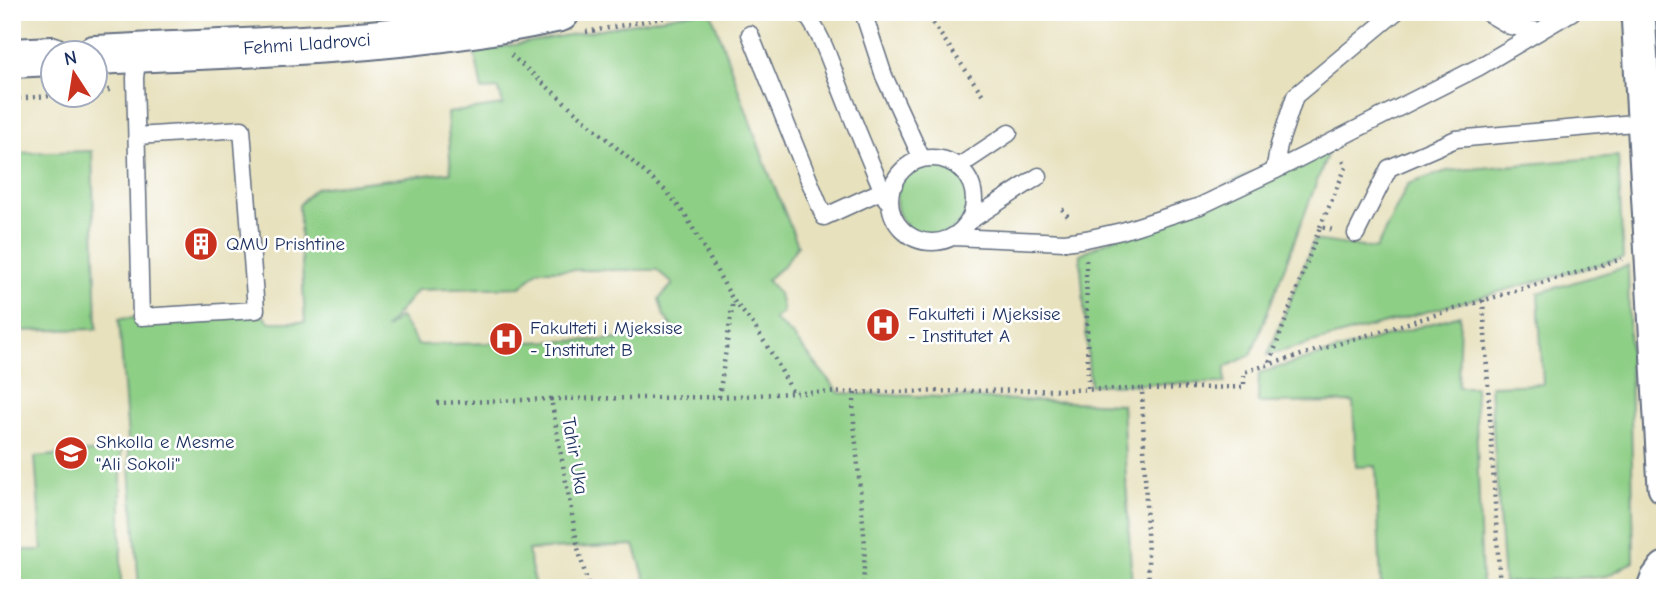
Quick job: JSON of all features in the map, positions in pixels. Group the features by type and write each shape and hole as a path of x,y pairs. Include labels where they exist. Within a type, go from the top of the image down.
{"main road":[{"name":"Fehmi Lladrovci","path":"108,54 333,44 474,29 561,12"},
{"path":"12,58 38,57"}],"street":[{"path":"1639,12 1645,122 1658,209 1653,250 1665,487"},
{"path":"1654,588 1665,569"}],"lane":[{"path":"750,34 824,217 888,187 907,166 922,159 935,158 958,167 968,178 974,193 974,208 968,222 953,237 928,242 915,239 904,232 896,222 891,210 888,187 869,160 822,41 804,12"},
{"path":"863,12 884,76 922,159"},
{"path":"1274,171 1279,145 1295,96 1396,12"},
{"path":"1486,12 1510,26 1539,31"},
{"path":"953,237 1065,242 1133,227 1200,206 1479,67 1572,12"},
{"path":"136,136 242,129 256,310 141,317 136,136 135,78 138,52"},
{"path":"1356,234 1390,168 1457,139 1645,122"},
{"path":"958,167 1009,133"},
{"path":"968,222 1039,176"}],"path":[{"path":"925,12 985,98"},
{"path":"502,47 668,193 686,216 733,300 753,324 793,393"},
{"path":"12,99 38,97"},
{"path":"1270,363 1320,227 1346,167 1334,140"},
{"path":"1320,227 1356,234"},
{"path":"551,399 1244,387 1244,372 1270,363 1653,250"},
{"path":"1086,256 1088,389"},
{"path":"719,397 733,300"},
{"path":"1483,300 1500,588"},
{"path":"1142,388 1149,588"},
{"path":"855,393 853,410 865,545 863,588"},
{"name":"Tahir Uka","path":"437,403 551,399 578,548 589,588"}],"green space":[{"path":"695,12 711,12 766,166 798,245 784,265 767,280 779,294 783,312 774,319 793,336 839,393 1122,404 1132,588 609,588 647,585 634,545 528,550 535,588 139,588 119,319 256,310 270,322 305,322 299,205 315,188 451,172 447,113 503,105 499,89 482,90 474,50","holes":["538,270 657,270 673,284 659,299 664,316 679,336 418,345 400,317 385,329 417,290 521,287"]},
{"path":"1335,134 1251,355 1225,367 1225,383 1090,385 1080,254"},
{"path":"92,151 97,329 13,331 12,153"},
{"path":"1618,156 1623,258 1268,355 1314,240 1376,249 1408,184 1447,171"},
{"path":"932,164 952,170 962,180 968,200 962,220 952,230 932,236 912,230 902,220 896,200 902,180 912,170"},
{"path":"1628,266 1634,561 1607,576 1504,583 1490,386 1543,384 1538,293"},
{"path":"1460,315 1458,387 1475,387 1482,586 1381,587 1376,466 1356,467 1353,402 1258,403 1259,373"},
{"path":"121,449 121,588 12,588 12,550 42,550 35,457"}],"place":[{"name":"QMU Prishtine","path":"201,244"},
{"name":"Fakulteti i Mjeksise - Institutet A","path":"883,325"},
{"name":"Fakulteti i Mjeksise - Institutet B","path":"506,339"},
{"name":"Shkolla e Mesme \"Ali Sokoli\"","path":"71,453"}]}
